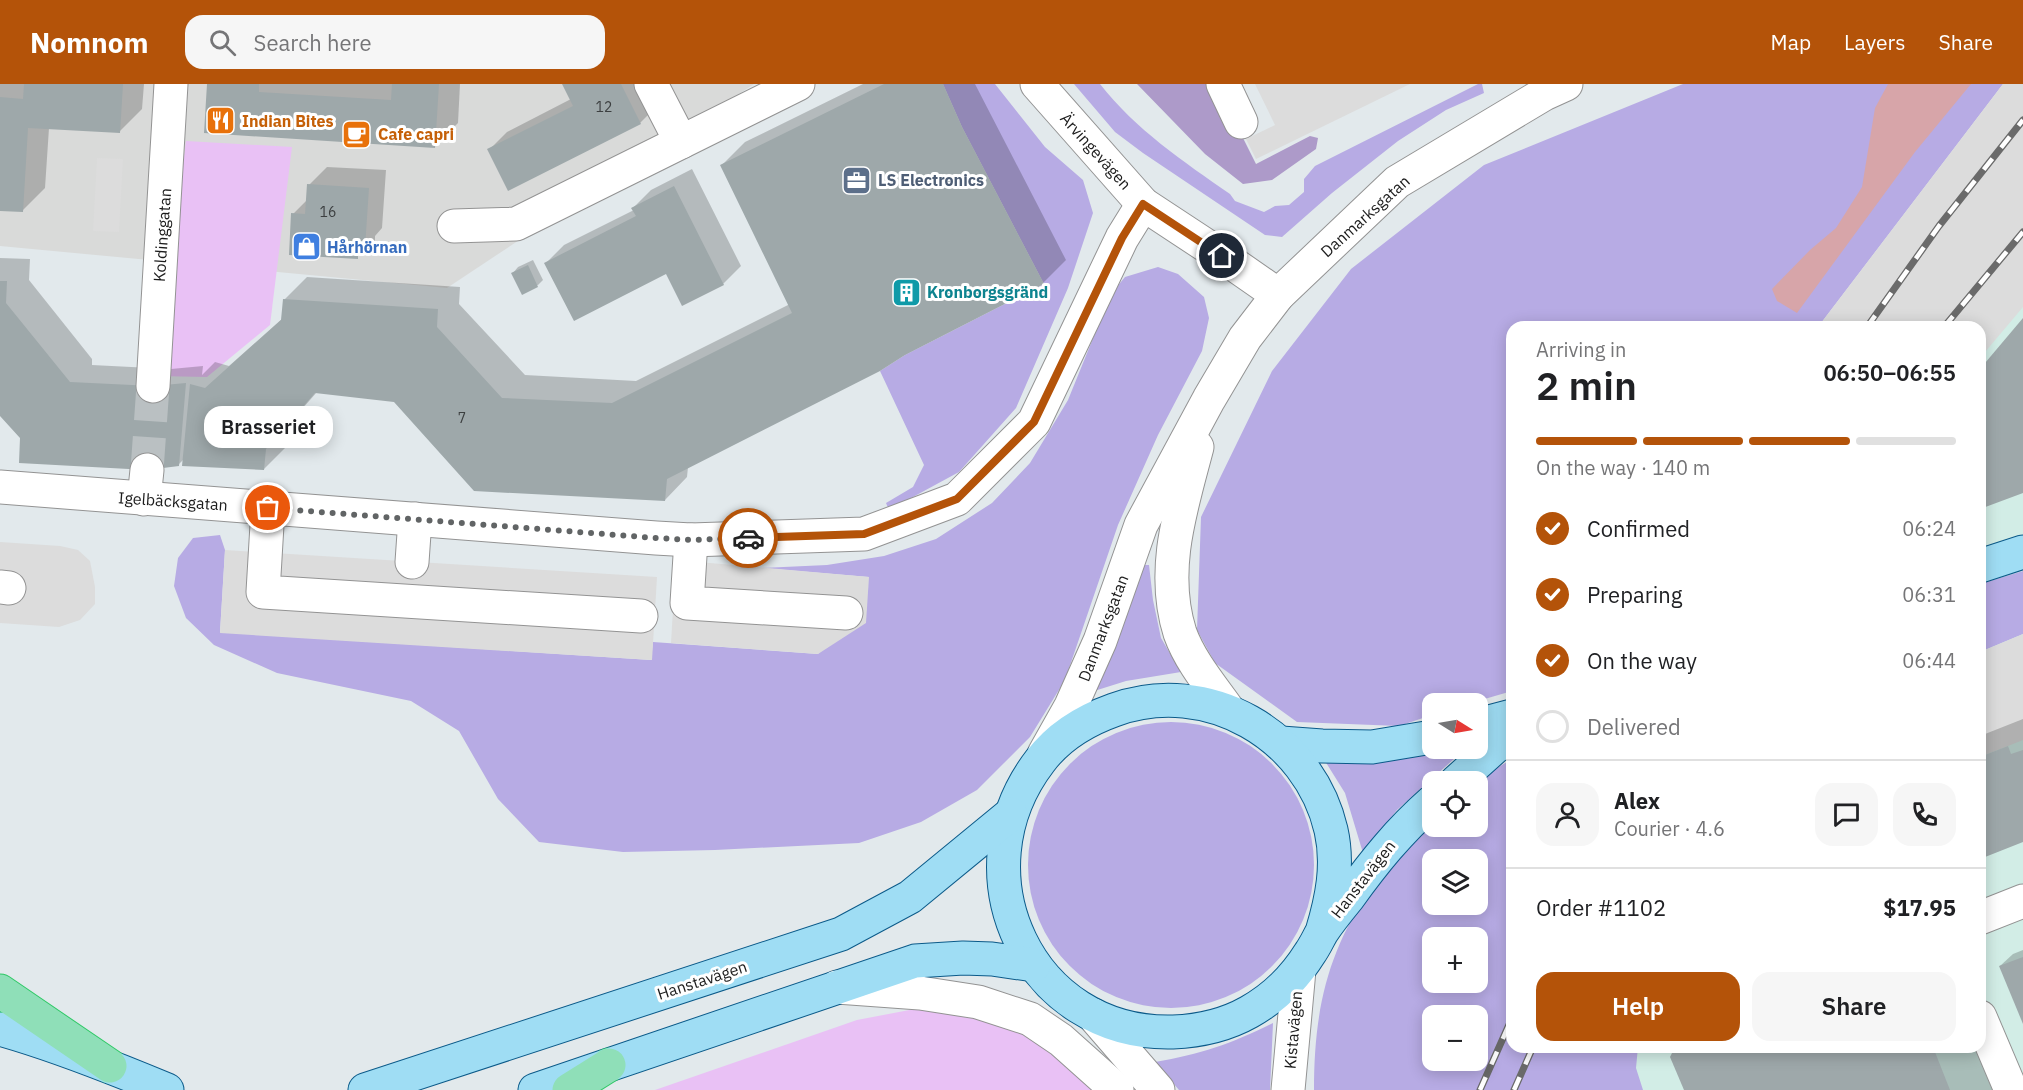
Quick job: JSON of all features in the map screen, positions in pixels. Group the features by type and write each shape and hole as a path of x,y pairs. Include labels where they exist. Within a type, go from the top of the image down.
{"highway":[{"path":"0,991 110,1066"},
{"path":"569,1090 609,1065"}],"main road":[{"path":"1986,564 2023,552"},
{"name":"Hanstavägen","path":"1322,932 1332,900 1335,866 1331,831 1321,799 1304,769 1281,743 1257,724 1229,711 1196,702 1162,700 1128,705 1096,717 1066,735 1041,759 1023,785 1011,814 1003,853 1004,892 1015,930 1034,965 1051,985 1071,1001 1093,1015 1123,1027 1155,1032 1188,1032 1220,1025 1250,1012 1276,993 1299,970 1322,932 1383,850 1422,812"},
{"path":"1488,722 1506,718"},
{"path":"1281,743 1372,747 1422,738"},
{"path":"1468,771 1495,747 1506,741"},
{"name":"Hanstavägen","path":"365,1090 841,934 910,897 1011,814"},
{"path":"535,1090 915,961 963,958 992,959 1034,965"},
{"path":"0,1029 40,1040 167,1090"}],"street":[{"name":"Koldinggatan","path":"153,386 171,84"},
{"path":"651,84 681,142"},
{"path":"454,226 516,224 798,84"},
{"name":"Ärvingevägen","path":"1037,84 1143,204 1278,295"},
{"path":"1223,84 1241,122"},
{"name":"Danmarksgatan","path":"1041,759 1071,706 1100,641 1141,525 1209,399 1245,339 1278,295 1397,182 1544,94 1566,84"},
{"name":"Igelbäcksgatan","path":"0,488 145,484 268,508 691,540 864,534 957,499 1034,422 1122,238 1143,204"},
{"name":"Danmarksgatan","path":"1209,399 1176,527 1171,568 1172,592 1181,634 1194,660 1229,711"},
{"path":"268,508 264,592 641,616"},
{"path":"412,562 415,519"},
{"path":"691,540 687,603 846,613"},
{"path":"1986,916 2023,901"},
{"name":"Kistavägen","path":"1288,1090 1299,970"},
{"path":"837,987 920,993 978,1002 1030,1019 1061,1040 1117,1090"},
{"path":"1093,1015 1158,1090"},
{"path":"1986,1031 2011,1090"}],"shaded area":[{"path":"0,84 754,84 447,288 0,246"},
{"path":"943,84 995,84 1045,147 1083,180 1093,213 1068,288 1016,408 959,472 889,510 886,503 913,487 924,465 880,371 905,355 1044,284 962,127"},
{"path":"1074,84 1100,84 1129,116 1161,144 1230,194 1235,201 1264,212 1275,206 1289,205 1304,192 1304,179 1315,166 1478,84 1482,84 1484,93 1446,110 1398,141 1332,193 1282,237 1265,235 1143,153 1115,132"},
{"path":"1137,84 1207,84 1231,114 1256,164 1310,136 1318,138 1316,149 1272,180 1243,184 1205,154"},
{"path":"1255,84 1410,84 1256,159 1246,139 1275,125"},
{"path":"1683,84 2003,84 1823,321 1506,321 1506,693 1488,698 1488,693 1422,693 1422,718 1399,726 1297,722 1215,663 1197,630 1201,517 1272,371 1351,269 1484,165"},
{"path":"1888,84 1971,84 1915,152 1797,313 1777,301 1772,289 1810,250 1836,228 1862,187 1875,108"},
{"path":"2003,84 2023,84 2023,307 1986,351 1986,321 1823,321"},
{"path":"186,141 292,147 270,325 207,377 156,376"},
{"path":"97,158 123,159 119,232 93,231"},
{"path":"1158,267 1178,274 1204,297 1209,318 1202,351 1158,435 1118,525 1065,680 1030,737 977,790 921,822 859,843 623,852 539,842 498,799 459,731 411,701 277,673 214,645 186,618 174,586 178,558 193,538 220,535 225,550 220,632 651,660 653,642 818,654 869,577 762,568 827,565 884,556 936,539 992,503 1030,463 1068,400 1111,294 1125,277"},
{"path":"2023,298 2023,1090 1570,1090 1587,1053 1986,1053 1986,339"},
{"path":"0,542 60,546 78,550 90,561 95,587 95,604 80,620 59,627 0,623"},
{"path":"225,550 657,577 652,660 220,633"},
{"path":"676,560 869,577 866,623 818,654 671,643"},
{"path":"1139,565 1149,565 1161,638 1181,672 1126,681 1091,692"},
{"path":"2023,571 2023,634 1986,649 1986,582"},
{"path":"2023,634 2023,740 1986,755 1986,649"},
{"path":"1157,722 1185,722 1213,728 1239,739 1262,754 1282,774 1297,797 1308,823 1314,851 1312,893 1297,933 1282,956 1262,976 1239,991 1213,1002 1185,1008 1157,1008 1129,1002 1103,991 1080,976 1060,956 1045,933 1034,907 1028,879 1028,851 1034,823 1045,797 1060,774 1080,754 1103,739 1129,728"},
{"path":"1422,752 1422,759 1454,759 1440,771 1422,771 1422,788 1397,810 1363,853 1345,793 1325,761 1366,764"},
{"path":"1506,763 1506,1053 1637,1053 1636,1068 1643,1090 1314,1090 1317,1034 1326,983 1334,958 1357,910 1386,869 1422,831 1422,837 1488,837 1488,773"},
{"path":"920,1008 968,1010 1024,1030 1102,1090 655,1090 857,1020"},
{"path":"1273,1023 1270,1090 1179,1090 1155,1062 1216,1047"}],"building":[{"path":"24,84 123,84 120,133 28,128 23,212 0,211 0,97 23,99"},
{"path":"207,84 259,84 259,92 391,100 392,84 439,84 435,148 204,133"},
{"path":"562,84 621,84 641,124 508,191 487,149 573,106"},
{"name":"Kronborgsgränd","path":"884,84 943,84 962,127 1044,284 905,355 880,371 667,479 665,501 474,491 394,402 315,393 266,449 264,470 182,466 190,384 205,388 281,320 283,299 438,309 437,327 502,398 612,403 792,313 720,165"},
{"path":"307,184 369,188 365,248 358,247 358,259 289,255 291,213 305,214"},
{"path":"674,186 724,285 682,306 666,274 574,321 544,263 636,216 631,208"},
{"path":"528,265 538,287 522,295 511,273"},
{"path":"0,281 7,281 6,303 70,382 153,386 186,383 179,466 147,470 19,463 20,438 0,416"},
{"path":"2023,318 2023,493 1986,507 1986,362"},
{"path":"2008,746 2011,754 2023,750 2023,842 1986,857 1986,755"},
{"path":"2023,957 2023,1024 1999,966"},
{"path":"1672,1053 1935,1053 1950,1090 1684,1090 1670,1057"}],"tunnel":[{"path":"147,470 153,386"}],"railway":[{"path":"1871,321 1939,226 2023,120"},
{"path":"1949,321 2023,232"},
{"path":"1480,1090 1506,1032"},
{"path":"1514,1090 1530,1053"}],"way so far":[{"path":"268,508 656,538 691,540 748,538"}],"place":[{"name":"Indian Bites","path":"221,121"},
{"name":"Cafe capri","path":"357,134"},
{"name":"LS Electronics","path":"857,180"},
{"name":"Hårhörnan","path":"306,247"},
{"name":"Kronborgsgränd","path":"906,292"},
{"name":"Brasseriet","path":"268,508"}],"route":[{"path":"748,538 864,534 957,499 1034,422 1122,238 1143,204 1222,256"}]}
